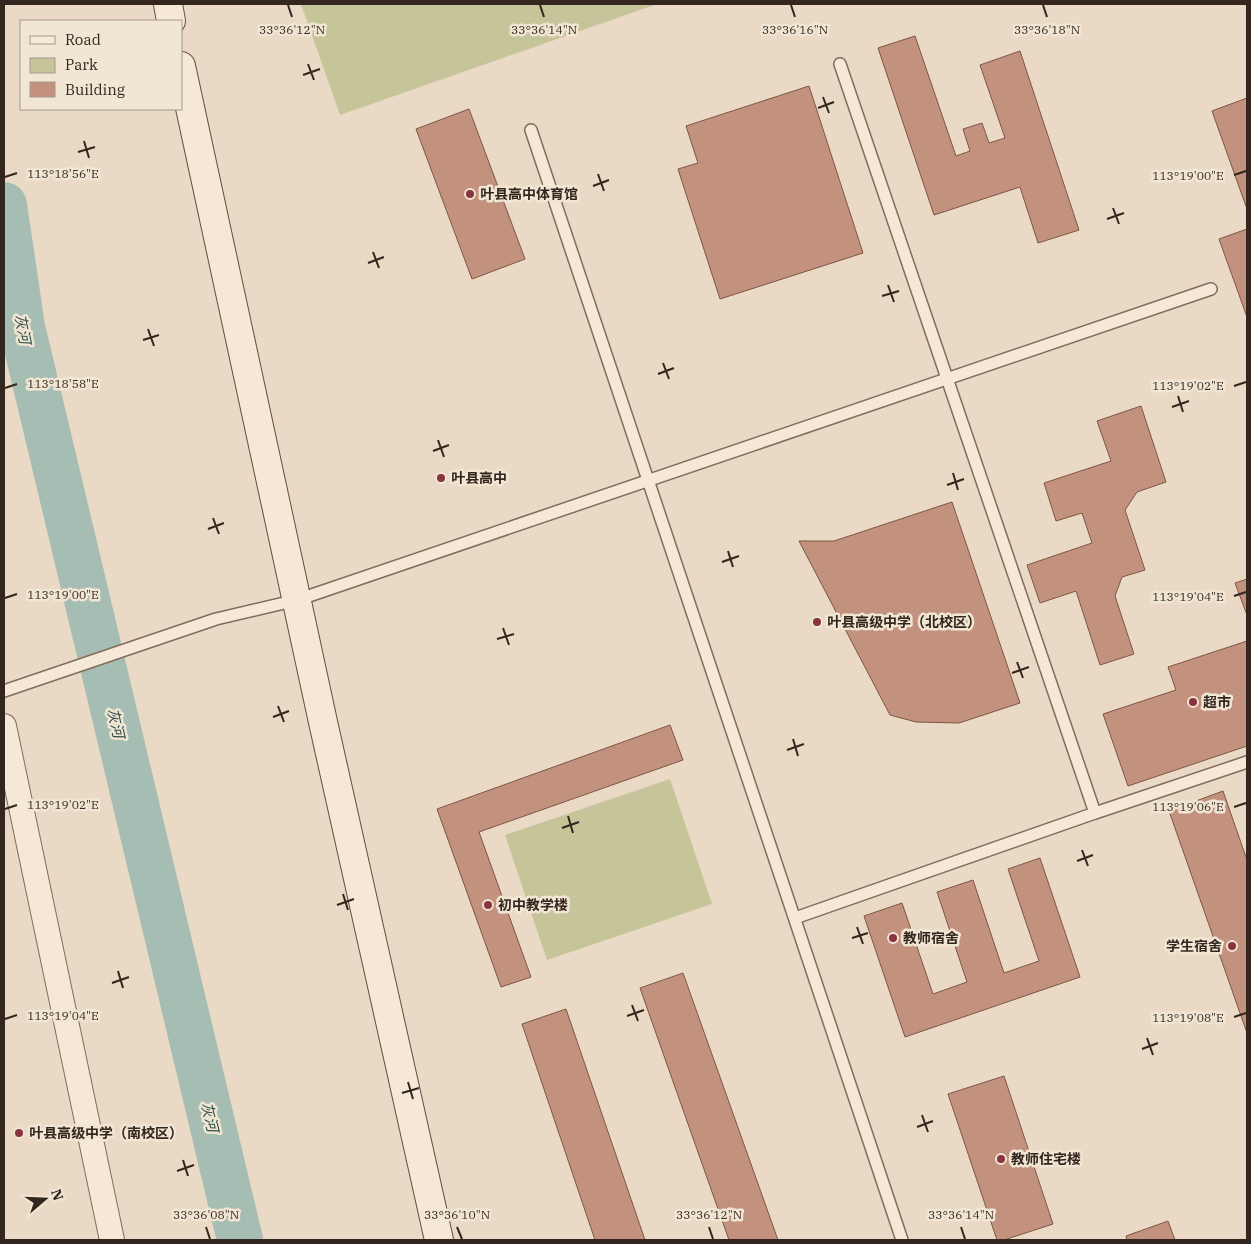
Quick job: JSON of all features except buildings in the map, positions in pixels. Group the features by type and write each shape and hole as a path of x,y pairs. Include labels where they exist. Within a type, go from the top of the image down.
{"street":[{"path":"168,4 171,20"},
{"path":"182,71 439,1240"},
{"path":"4,726 112,1240"}],"lane":[{"path":"840,64 1095,813"},
{"path":"531,130 902,1240"},
{"path":"4,691 216,619 297,600 1211,289"},
{"path":"794,918 1247,762"}],"green space":[{"path":"301,4 657,4 340,115"},
{"path":"670,779 712,904 547,960 505,835"}],"waterway":[{"name":"灰河","path":"4,205 22,327 240,1240"}],"place":[{"name":"叶县高中体育馆","path":"470,194"},
{"name":"叶县高中","path":"441,478"},
{"name":"叶县高级中学（北校区）","path":"817,622"},
{"name":"超市","path":"1193,702"},
{"name":"初中教学楼","path":"488,905"},
{"name":"教师宿舍","path":"893,938"},
{"name":"学生宿舍","path":"1232,946"},
{"name":"叶县高级中学（南校区）","path":"19,1133"},
{"name":"教师住宅楼","path":"1001,1159"}]}
